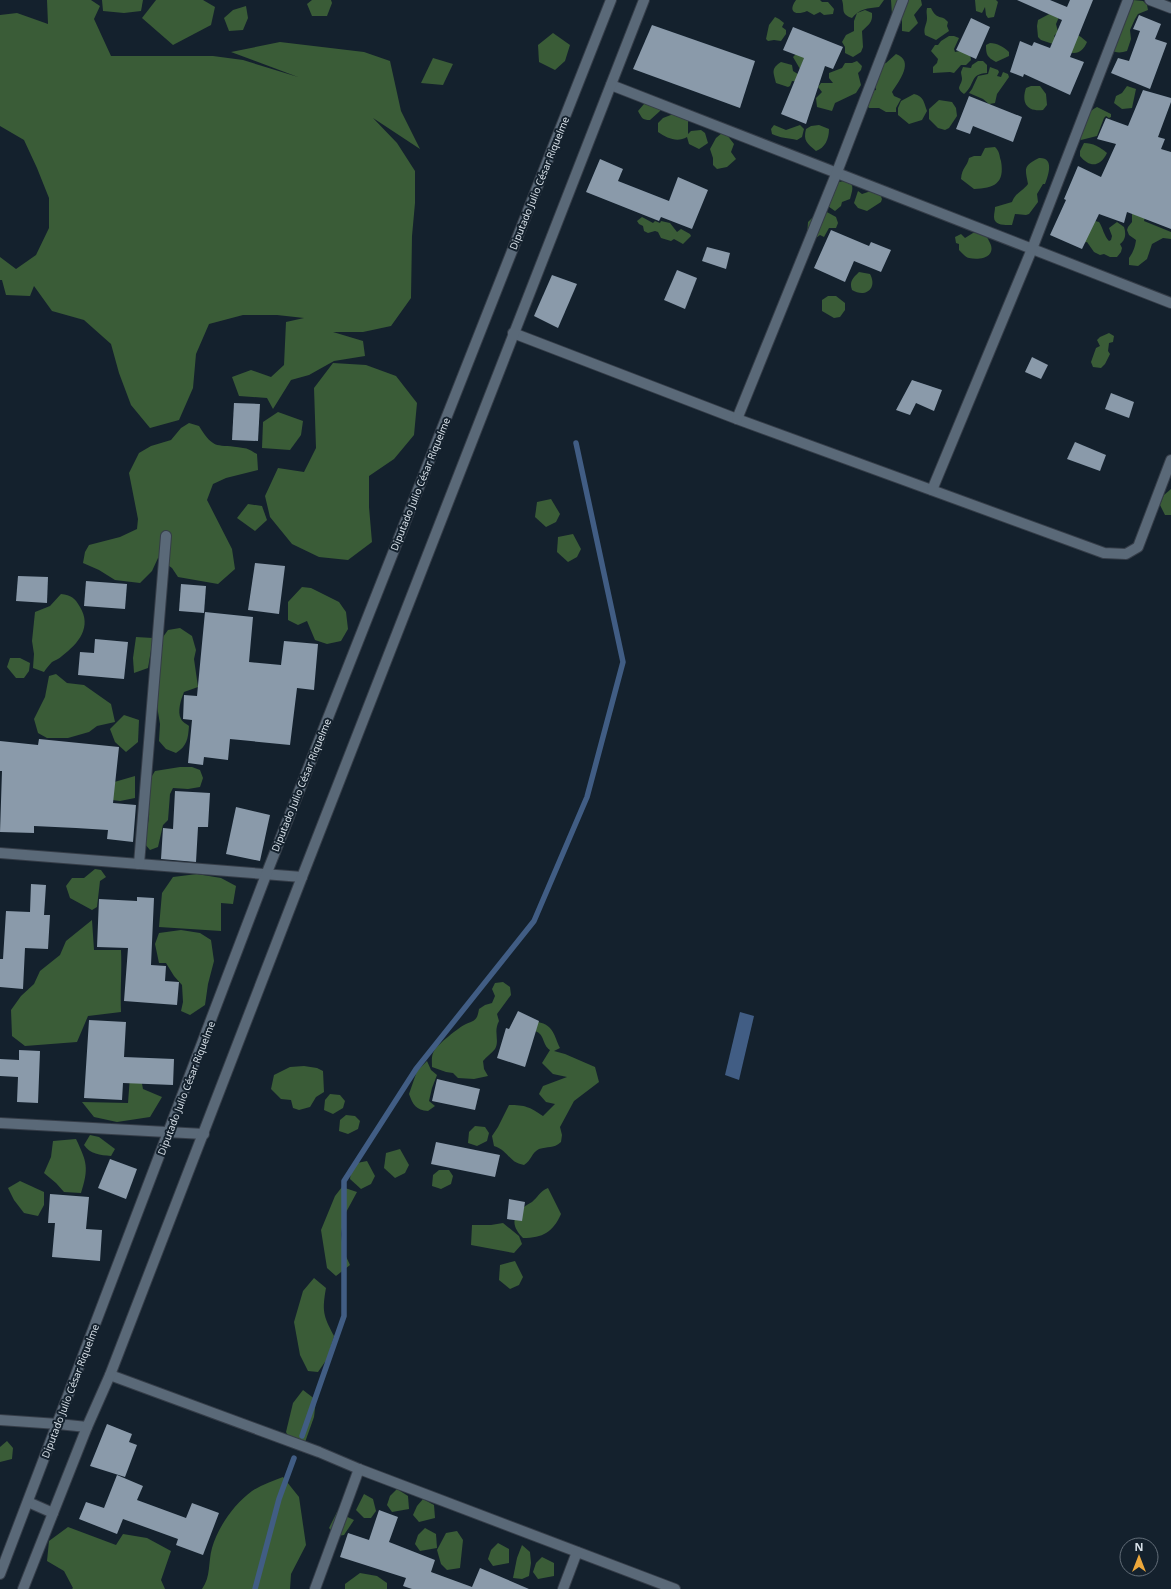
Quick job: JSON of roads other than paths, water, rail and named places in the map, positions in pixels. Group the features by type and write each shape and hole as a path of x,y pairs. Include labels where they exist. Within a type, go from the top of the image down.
{"street":[{"name":"Diputado Julio César Riquelme","path":"0,1574 266,875 611,0"},
{"path":"23,1589 87,1427 110,1375 513,333 644,0"},
{"path":"737,419 837,172 903,0"},
{"path":"932,490 1032,249 1128,0"},
{"path":"1150,0 1171,8"},
{"path":"611,85 1171,303"},
{"path":"513,333 737,419 1104,553 1126,554 1138,547 1171,460"},
{"path":"139,864 166,536"},
{"path":"0,853 302,878"},
{"path":"0,1123 204,1134"},
{"path":"110,1375 319,1452 359,1469 675,1589"},
{"path":"0,1420 87,1427"},
{"path":"315,1589 359,1469"},
{"path":"28,1502 54,1513"},
{"path":"563,1589 577,1552"}],"water":[{"path":"740,1012 754,1016 739,1080 725,1075"}],"waterway":[{"path":"302,1436 344,1316 344,1181 416,1069 534,921 587,797 623,662 576,443"},
{"path":"255,1589 279,1499 294,1458"}]}
